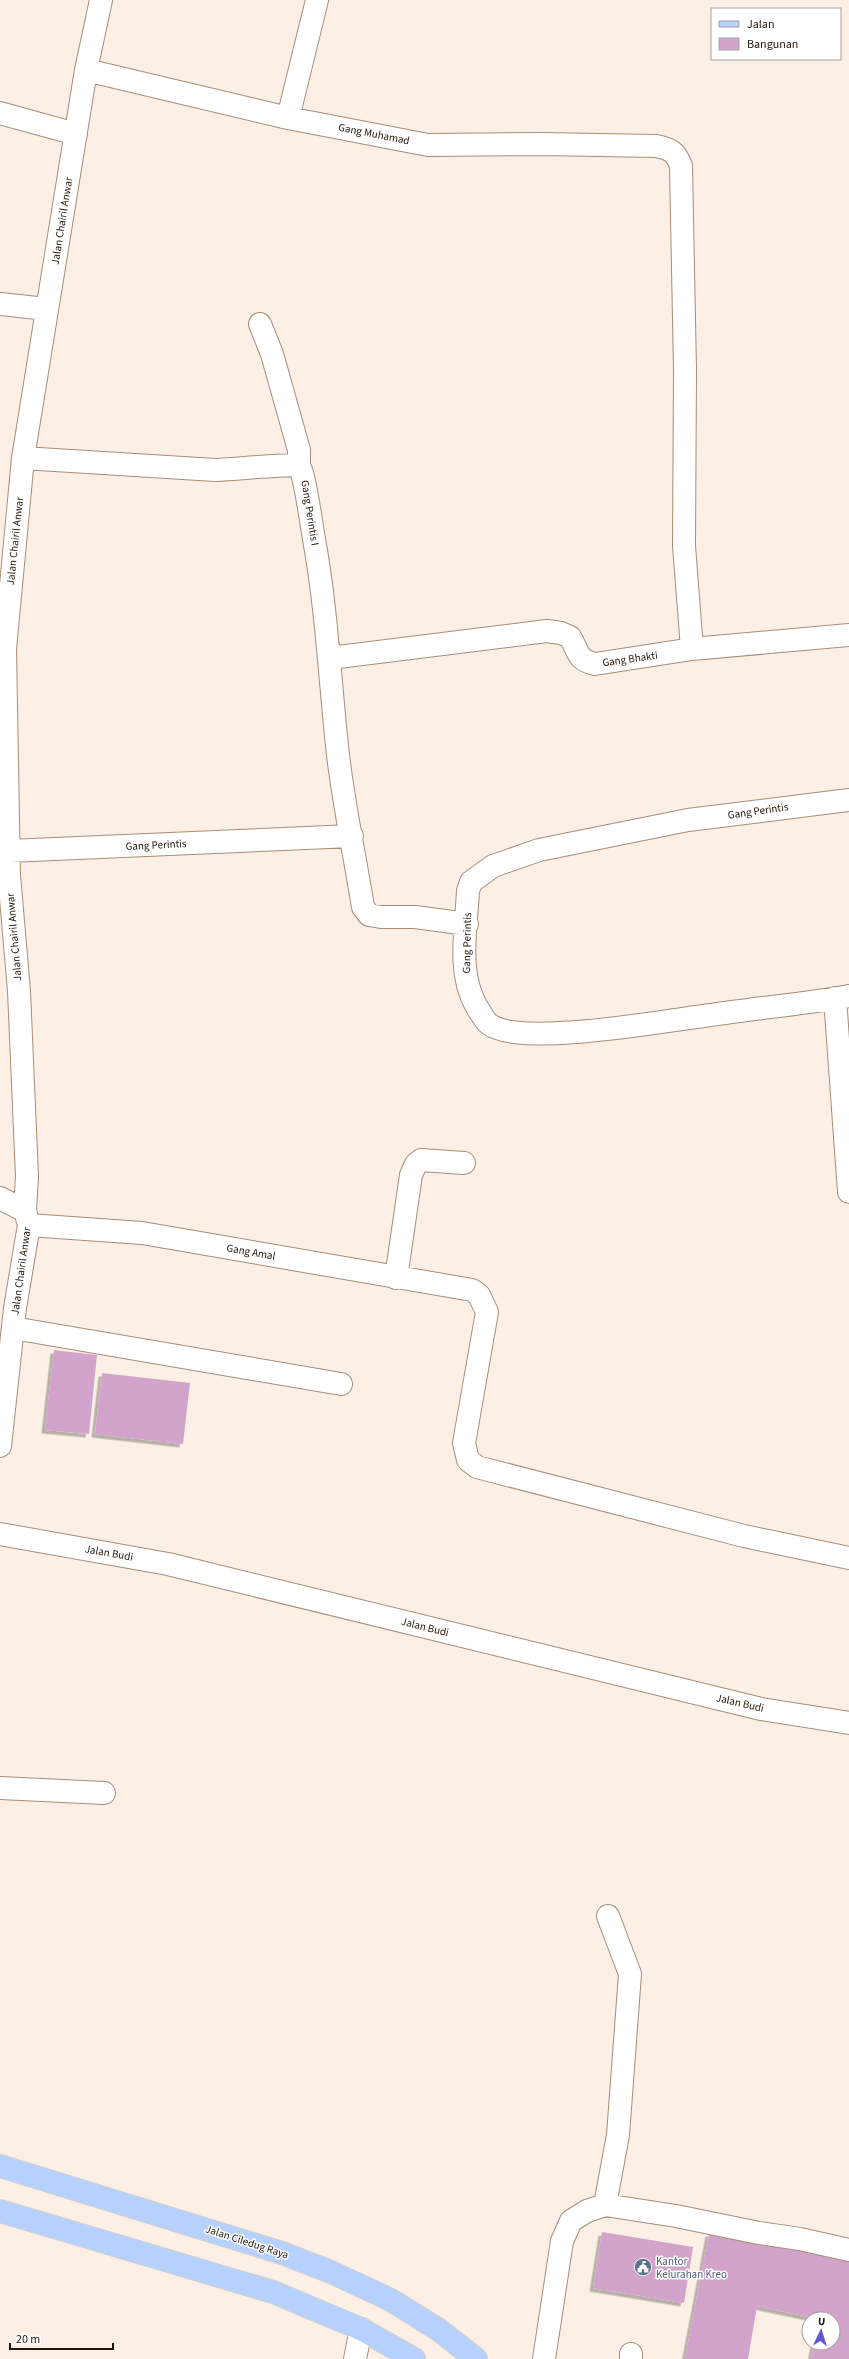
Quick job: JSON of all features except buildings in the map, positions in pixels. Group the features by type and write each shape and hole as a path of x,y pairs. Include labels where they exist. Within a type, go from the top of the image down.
{"main road":[{"name":"Jalan Ciledug Raya","path":"0,2166 282,2253 331,2272 391,2300 439,2330 476,2359"},
{"path":"0,2211 273,2292 361,2329 414,2359"}],"street":[{"name":"Jalan Chairil Anwar","path":"0,1446 9,1314 27,1218 27,1176 10,992 4,875 9,851 2,649 23,458 86,70 101,0"},
{"path":"288,118 317,0"},
{"name":"Gang Muhamad","path":"86,70 288,118 428,145 542,144 668,148 676,154 681,166 685,370 684,546 692,649"},
{"path":"0,113 76,134"},
{"path":"0,304 48,309"},
{"path":"260,324 272,354 299,450 299,466"},
{"name":"Gang Perintis I","path":"23,458 215,470 243,470 292,463 299,466 304,474 307,501 324,593 338,756 363,907 369,915 381,917 415,917 467,924"},
{"name":"Gang Bhakti","path":"330,658 547,631 561,633 570,637 579,657 586,662 595,664 692,649 849,635"},
{"name":"Gang Perintis","path":"842,997 609,1030 535,1034 504,1030 489,1024 474,1003 467,987 464,957 468,891 471,882 494,866 539,850 688,820 849,800"},
{"name":"Gang Perintis","path":"9,851 352,836"},
{"path":"842,997 849,1192"},
{"path":"396,1278 411,1175 416,1164 421,1160 464,1163"},
{"path":"0,1198 27,1218"},
{"name":"Gang Amal","path":"27,1218 142,1233 472,1290 479,1296 487,1312 464,1444 468,1460 477,1466 744,1536 849,1558"},
{"path":"9,1314 341,1384"},
{"name":"Jalan Budi","path":"0,1534 168,1564 761,1709 849,1723"},
{"path":"0,1788 104,1793"},
{"path":"605,2205 618,2135 630,1974 608,1916"},
{"path":"544,2359 562,2241 571,2221 587,2211 605,2205 676,2216 849,2250"},
{"path":"355,2359 361,2329"}],"place":[{"name":"Kantor Kelurahan Kreo","path":"643,2267"}]}
